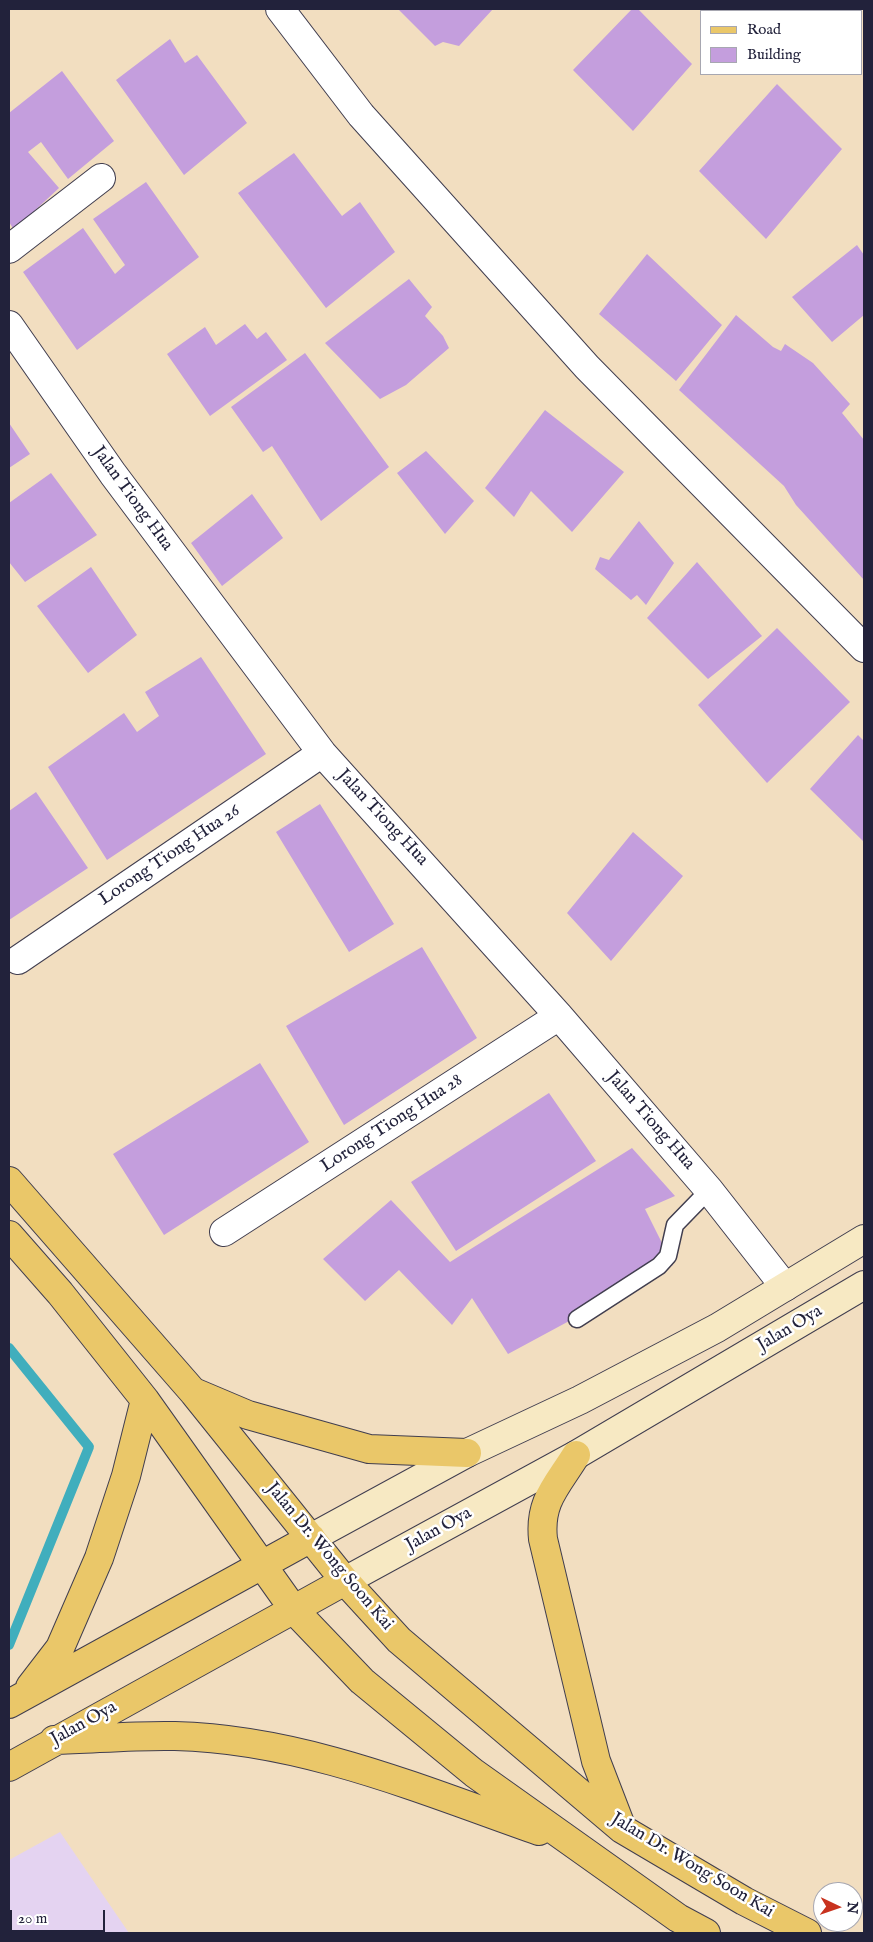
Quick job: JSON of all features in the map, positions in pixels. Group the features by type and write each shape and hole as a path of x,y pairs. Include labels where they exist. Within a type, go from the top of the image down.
{"main road":[{"name":"Jalan Dr. Wong Soon Kai","path":"9,1182 194,1393 345,1581 400,1640 622,1829 744,1901 807,1933"},
{"path":"9,1235 60,1293 145,1400 294,1610 362,1681 474,1773 567,1841 678,1918 706,1933"},
{"path":"17,1699 467,1453 580,1400 717,1328 864,1239"},
{"name":"Jalan Oya","path":"9,1766 576,1455 864,1285"},
{"path":"194,1393 248,1415 369,1449 467,1453"},
{"path":"17,1699 60,1648 100,1558 126,1476 145,1400"},
{"path":"576,1455 545,1504 542,1522 543,1539 596,1761 622,1829"},
{"path":"54,1740 175,1736 241,1743 313,1756 400,1782 567,1841"}],"street":[{"path":"280,9 361,115 580,360 864,648"},
{"path":"9,249 101,178"},
{"name":"Jalan Tiong Hua","path":"9,325 113,474 322,753 559,1016 709,1190 785,1287"},
{"name":"Lorong Tiong Hua 26","path":"18,960 322,753"},
{"name":"Lorong Tiong Hua 28","path":"224,1232 559,1016"}],"lane":[{"path":"577,1319 659,1266 668,1256 676,1225 709,1190"}],"shaded area":[{"path":"60,1832 129,1933 9,1933 9,1860"}],"building":[{"path":"398,9 493,9 459,46 443,42 435,46"},
{"path":"632,9 638,9 692,64 633,131 573,70"},
{"path":"170,39 185,63 197,55 247,123 184,175 116,80"},
{"path":"62,71 114,141 68,179 41,142 28,152 59,188 14,230 9,222 9,113"},
{"path":"777,84 842,149 766,239 699,171"},
{"path":"294,153 342,216 360,202 395,252 326,308 238,193"},
{"path":"146,182 199,257 77,350 23,272 83,228 115,274 125,265 93,219"},
{"path":"857,245 864,255 864,315 832,342 792,297"},
{"path":"647,254 722,325 676,381 599,314"},
{"path":"409,279 432,307 425,316 443,336 449,348 406,385 380,399 325,343"},
{"path":"736,315 773,347 781,351 785,344 813,363 850,404 842,413 864,440 864,580 796,505 784,486 679,390"},
{"path":"245,324 257,339 266,332 287,360 210,416 167,354 205,327 216,345"},
{"path":"305,353 389,467 321,521 272,446 263,452 231,407"},
{"path":"545,410 624,472 572,532 531,491 514,517 485,488"},
{"path":"9,423 30,454 9,468"},
{"path":"426,451 474,501 445,534 397,473"},
{"path":"51,473 97,535 25,582 9,562 9,503"},
{"path":"252,494 283,538 222,586 191,543"},
{"path":"639,521 674,563 646,605 637,595 631,600 595,569 600,557 609,560"},
{"path":"697,562 762,636 708,679 647,618"},
{"path":"91,567 137,635 88,673 37,606"},
{"path":"777,628 850,702 767,783 698,705"},
{"path":"201,657 266,754 107,860 48,767 124,713 137,732 159,716 145,692"},
{"path":"858,735 864,741 864,842 810,789"},
{"path":"36,792 88,868 9,920 9,811"},
{"path":"320,804 394,924 349,952 276,832"},
{"path":"633,832 683,876 611,961 567,913"},
{"path":"422,947 477,1038 344,1125 286,1026"},
{"path":"260,1063 309,1142 164,1235 113,1154"},
{"path":"549,1093 596,1161 456,1251 411,1182"},
{"path":"632,1148 675,1196 645,1209 673,1265 508,1354 472,1298 452,1325 399,1270 365,1301 323,1259 391,1200 450,1262"}],"waterway":[{"path":"9,1348 89,1447 9,1645"}]}
